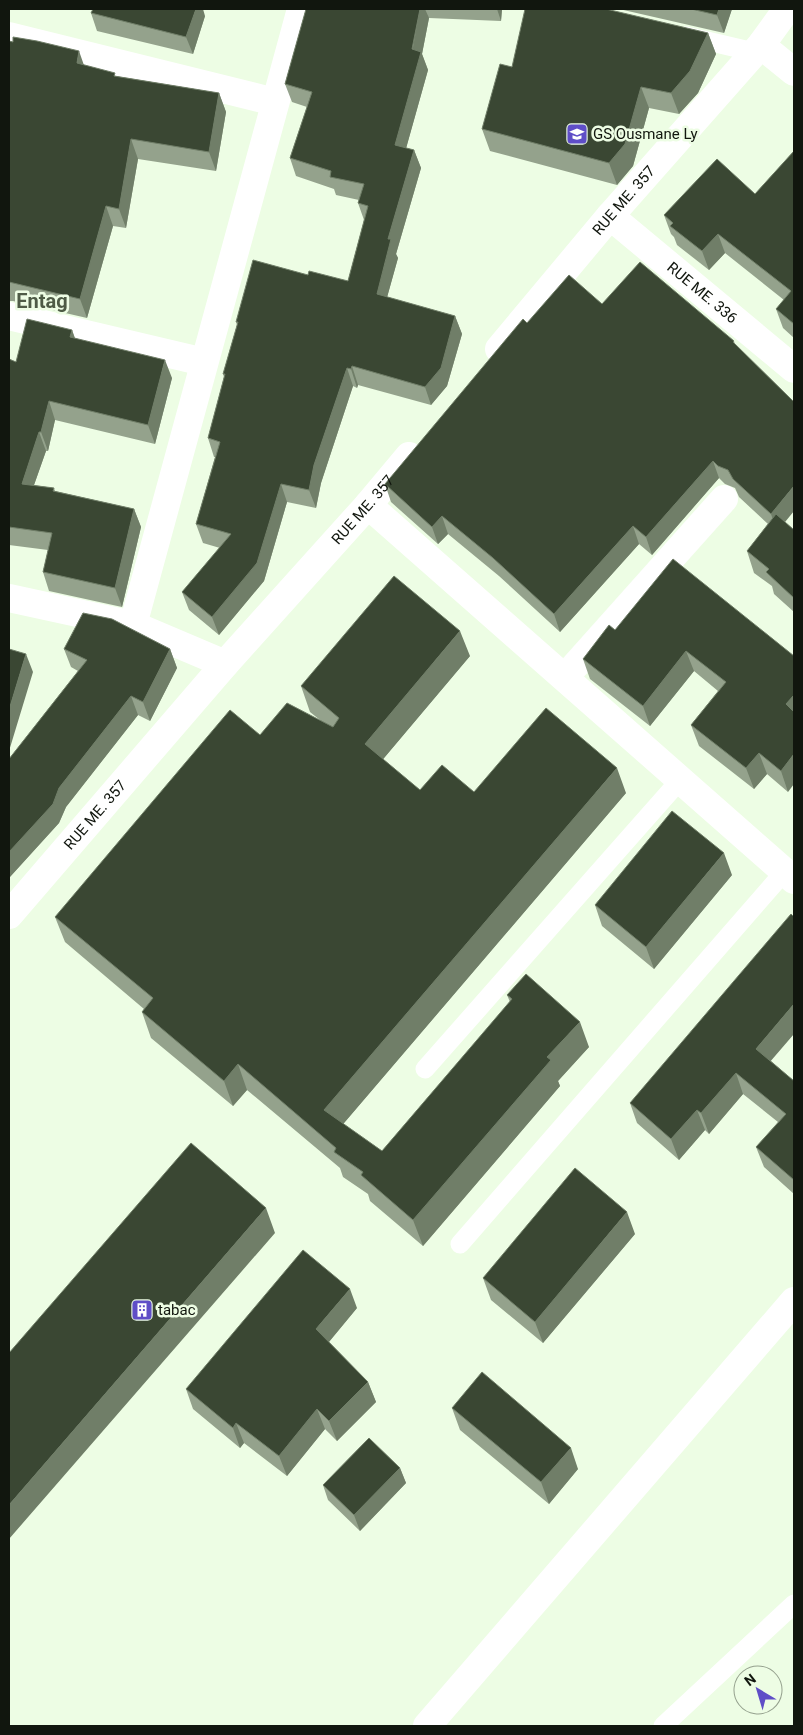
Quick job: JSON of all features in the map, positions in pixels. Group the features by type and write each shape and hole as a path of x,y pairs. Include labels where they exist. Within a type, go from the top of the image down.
{"street":[{"path":"133,625 301,9"},
{"name":"RUE ME. 357","path":"483,368 610,216 758,48 787,9"},
{"path":"9,36 275,102"},
{"path":"758,48 794,72"},
{"name":"RUE ME. 336","path":"610,216 794,369"},
{"path":"9,316 204,362"},
{"name":"RUE ME. 357","path":"9,915 225,664 368,505 425,436"},
{"path":"565,678 724,499"},
{"path":"368,505 681,779 791,870"},
{"path":"9,598 133,625 225,664"},
{"path":"427,1726 794,1301"}],"lane":[{"path":"668,32 758,48"},
{"path":"425,1069 681,779"},
{"path":"460,1244 791,870"},
{"path":"663,1726 794,1604"}],"building":[{"path":"93,9 196,9 186,37 91,13"},
{"path":"306,9 420,9 412,49 421,52 395,145 414,150 388,239 391,239 377,294 455,316 441,368 425,387 352,366 351,369 347,368 314,465 309,490 281,484 257,563 212,617 182,592 231,534 196,524 220,442 208,438 253,260 308,275 309,271 348,281 368,206 358,203 364,184 330,177 331,171 290,158 312,92 285,84"},
{"path":"525,9 606,9 708,33 690,71 671,93 641,87 625,144 609,163 482,129 500,64 512,67"},
{"path":"691,9 719,9 717,15"},
{"path":"13,37 79,51 77,63 115,73 114,76 219,93 209,152 131,139 119,209 106,206 80,299 9,282 9,41 13,42"},
{"path":"794,151 794,324 776,309 791,291 718,234 702,251 670,226 673,223 664,215 717,159 755,194"},
{"path":"640,262 734,341 794,402 794,486 771,514 733,479 728,470 718,466 713,461 646,537 633,526 554,614 493,558 442,516 432,527 385,484 523,319 527,323 569,275 602,304"},
{"path":"27,319 72,330 70,337 165,360 148,425 49,401 41,432 39,432 22,484 54,488 53,491 134,509 115,588 43,572 52,533 9,527 9,359 16,362"},
{"path":"776,514 794,530 794,598 766,572 769,569 747,551"},
{"path":"673,559 794,656 794,695 786,704 794,712 794,754 781,771 759,753 746,768 691,725 726,682 686,651 643,706 583,659 609,625 615,630"},
{"path":"394,576 460,631 365,744 420,790 442,765 474,792 546,708 617,768 324,1110 382,1151 512,999 507,995 526,974 580,1022 547,1057 551,1060 413,1220 361,1175 363,1172 334,1152 336,1148 238,1064 224,1081 142,1012 153,998 55,917 230,710 260,735 287,703 333,727 339,718 301,686"},
{"path":"83,613 112,619 170,649 143,702 131,696 59,788 53,804 9,852 9,759 87,660 64,649"},
{"path":"9,649 26,654 9,710"},
{"path":"672,811 724,853 646,947 595,905"},
{"path":"791,914 794,917 794,1004 756,1049 794,1081 794,1180 756,1147 786,1114 736,1073 701,1113 697,1110 671,1139 630,1103"},
{"name":"tabac","path":"191,1143 266,1208 9,1505 9,1353"},
{"path":"575,1168 627,1212 535,1322 483,1278"},
{"path":"303,1250 350,1289 316,1329 368,1382 329,1421 317,1409 279,1456 236,1423 233,1428 186,1389"},
{"path":"482,1372 571,1448 541,1482 452,1408"},
{"path":"369,1438 400,1468 354,1515 323,1485"}],"place":[{"name":"GS Ousmane Ly","path":"577,134"},
{"name":"tabac","path":"142,1310"}],"district":[{"name":"Entag","path":"42,301"}]}
